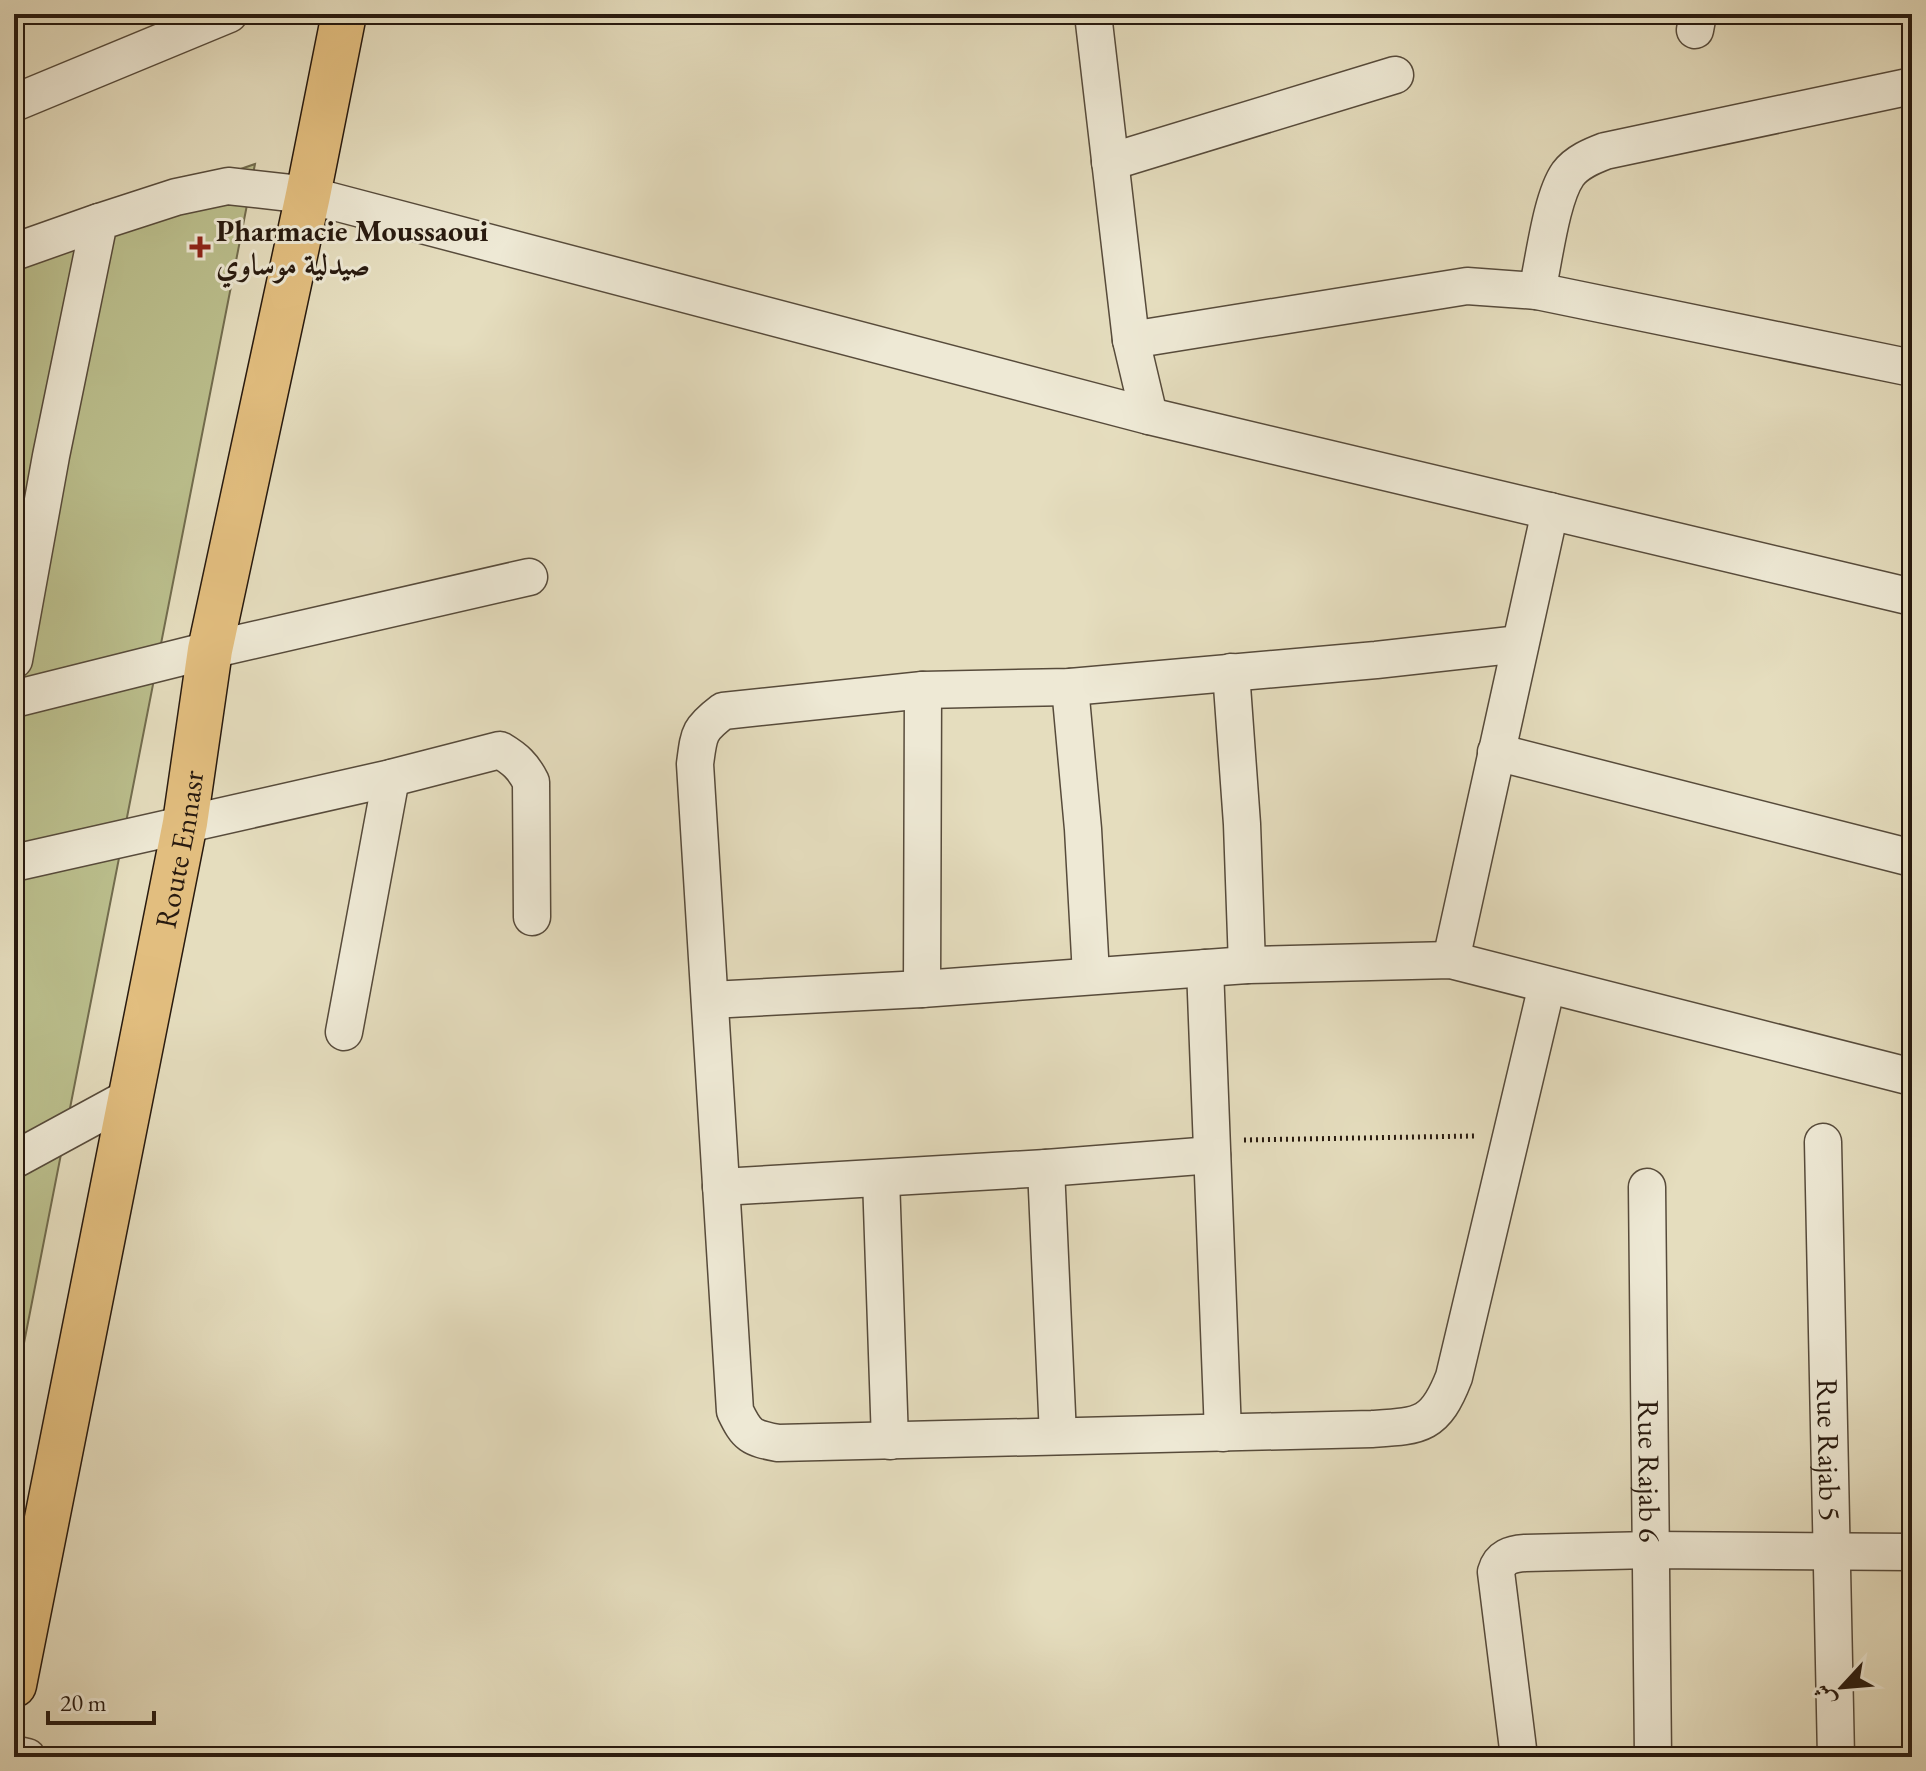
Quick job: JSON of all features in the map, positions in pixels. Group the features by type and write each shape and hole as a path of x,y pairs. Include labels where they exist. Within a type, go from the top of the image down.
{"main road":[{"name":"Route Ennasr","path":"14,1685 185,823 210,650 344,14"}],"street":[{"path":"14,103 229,14"},
{"path":"1093,14 1131,340 1149,416"},
{"path":"1110,162 1395,75"},
{"path":"1537,291 1561,190 1568,174 1584,160 1605,151 1912,86"},
{"path":"14,252 176,197 228,186 308,195 1149,416 1911,593"},
{"path":"14,660 51,456 99,222"},
{"path":"1131,340 1467,286 1537,291 1912,368"},
{"path":"1451,960 1550,511"},
{"path":"14,699 210,650 529,577"},
{"path":"1520,644 1070,687 923,690 723,711 698,735 695,764 735,1411 745,1431 757,1439 778,1443 890,1441 1372,1429 1411,1426 1430,1418 1444,1403 1454,1377 1547,985"},
{"path":"1231,672 1242,824 1247,965"},
{"path":"1070,687 1083,829 1091,975"},
{"path":"922,989 923,690"},
{"path":"14,863 391,778 500,750 515,758 531,782 532,917"},
{"path":"1496,752 1912,858"},
{"path":"344,1032 391,778"},
{"path":"710,1000 922,989 1247,965 1451,960 1912,1077"},
{"path":"1205,968 1223,1433"},
{"path":"14,1160 128,1098"},
{"name":"Rue Rajab 5","path":"1823,1142 1836,1757"},
{"path":"721,1187 1046,1168 1212,1148"},
{"path":"1046,1168 1058,1436"},
{"path":"881,1178 890,1441"},
{"name":"Rue Rajab 6","path":"1647,1187 1653,1757"},
{"path":"1519,1757 1496,1572 1505,1558 1515,1554 1651,1550 1912,1552"},
{"path":"14,1754 27,1757"}],"path":[{"path":"1212,1148 1511,1136"}],"green space":[{"path":"255,164 14,1394 14,248"}],"place":[{"name":"Pharmacie Moussaoui صيدلية موساوي","path":"200,247"}]}
